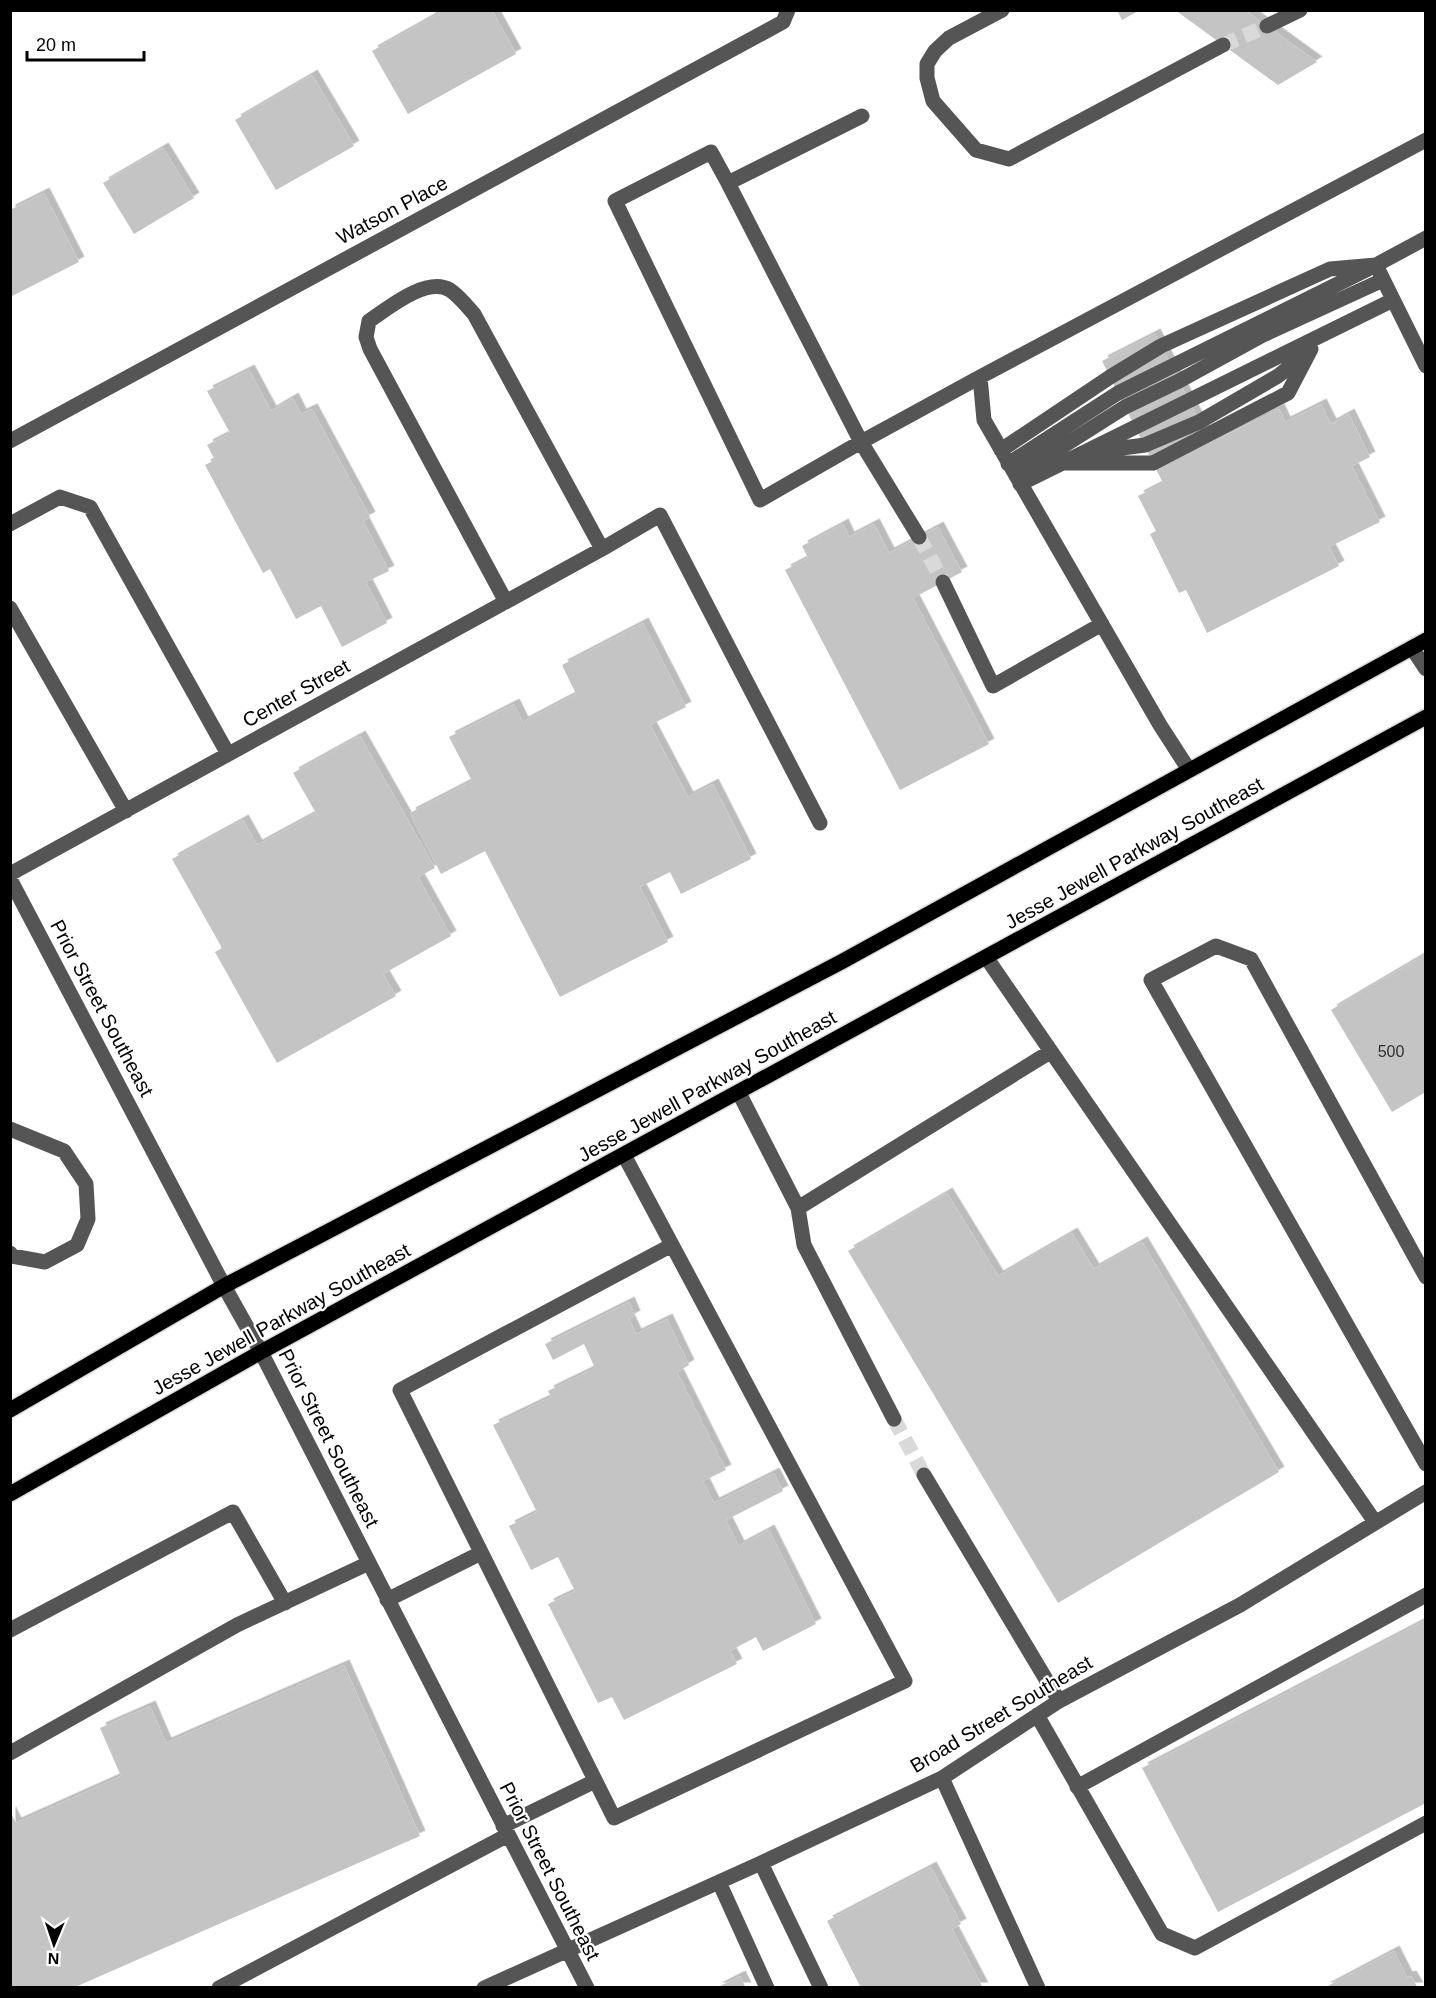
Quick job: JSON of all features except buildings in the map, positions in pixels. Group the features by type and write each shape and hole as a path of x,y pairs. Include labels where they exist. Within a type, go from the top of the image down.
{"main road":[{"path":"10,1410 224,1286 843,961 1419,644"},
{"name":"Jesse Jewell Parkway Southeast","path":"10,1494 261,1352 1425,717"}],"street":[{"name":"Watson Place","path":"10,441 783,22 788,10"},
{"path":"1002,10 949,38 935,51 927,64 927,78 933,101 976,150 1009,159 1223,45"},
{"path":"1267,26 1300,10"},
{"path":"728,183 862,116"},
{"path":"919,537 861,442 711,152 615,201 760,500 861,442 980,377 1425,140"},
{"path":"1011,468 1118,393 1376,265 1425,238"},
{"path":"1011,468 1110,377 1161,346 1330,269 1376,265"},
{"path":"1376,265 1425,366"},
{"path":"1011,468 1263,335 1383,280"},
{"path":"506,602 370,349 366,337 369,321 407,296 427,287 449,289 474,314 602,549"},
{"path":"1061,463 1393,300"},
{"path":"1082,453 1144,445 1199,422 1278,376 1336,328"},
{"path":"1011,468 1061,463 1153,463 1288,393 1311,349"},
{"path":"980,377 984,420 1189,770"},
{"path":"10,524 60,497 90,507 228,754"},
{"name":"Center Street","path":"10,874 660,515 820,823"},
{"path":"943,582 993,686 1102,624"},
{"path":"10,608 126,811"},
{"path":"1419,644 1425,669"},
{"name":"Prior Street Southeast","path":"10,879 261,1352 587,1988"},
{"path":"1425,1276 1251,959 1216,946 1151,980 1425,1464"},
{"path":"986,957 1375,1522"},
{"path":"798,1208 1050,1052"},
{"path":"739,1093 798,1208 804,1245 894,1419"},
{"path":"10,1129 64,1151 86,1184 88,1219 76,1245 45,1262 12,1256 10,1253"},
{"path":"624,1155 672,1245 905,1682 614,1818 400,1390 672,1245"},
{"path":"924,1475 1059,1701"},
{"name":"Broad Street Southeast","path":"484,1988 761,1863 942,1778 1059,1701 1240,1605 1425,1492"},
{"path":"10,1630 233,1512 285,1603"},
{"path":"387,1600 481,1554"},
{"path":"10,1753 237,1625 369,1563"},
{"path":"1077,1787 1425,1595"},
{"path":"1037,1715 1162,1934 1195,1948 1425,1823"},
{"path":"942,1778 1038,1988"},
{"path":"219,1988 595,1781"},
{"path":"761,1863 821,1988"},
{"path":"719,1882 767,1988"}],"tunnel":[{"path":"1223,45 1267,26"},
{"path":"919,537 943,582"},
{"path":"894,1419 924,1475"}]}
